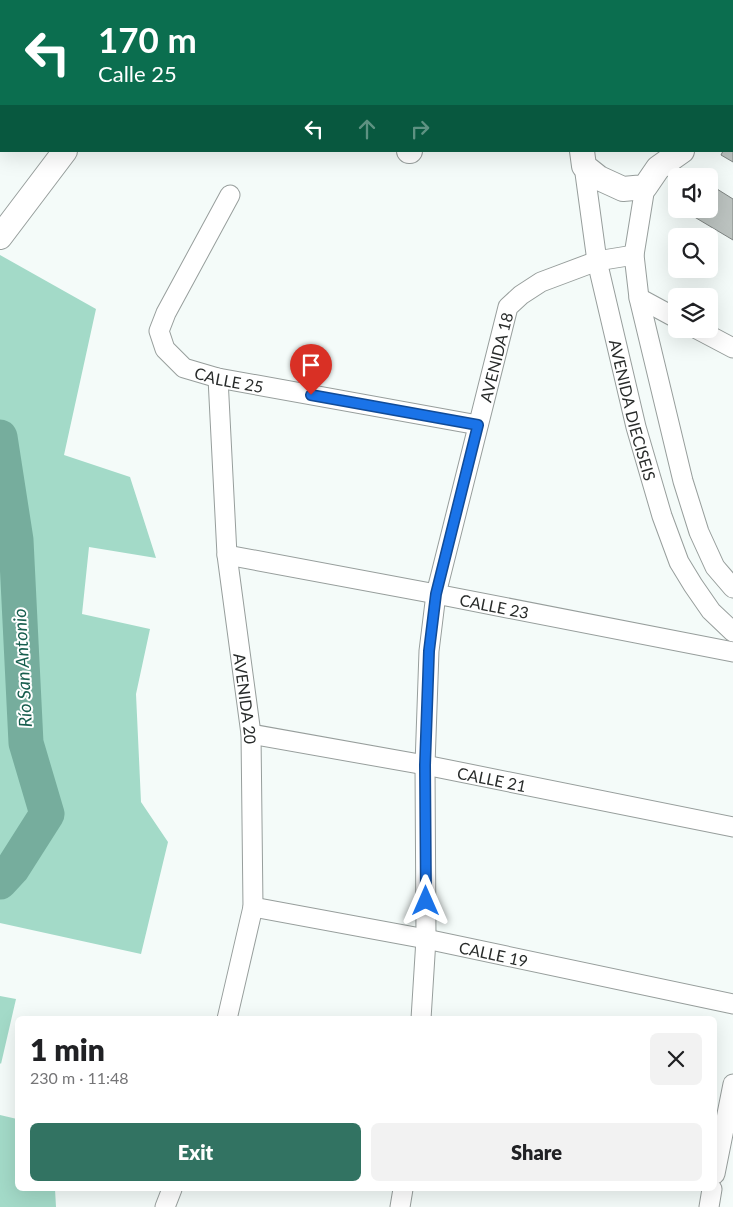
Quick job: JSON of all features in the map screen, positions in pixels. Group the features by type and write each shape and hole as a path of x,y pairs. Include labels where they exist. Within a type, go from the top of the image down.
{"street":[{"path":"0,237 64,152"},
{"path":"583,159 599,178 623,189 645,187 659,160 679,152"},
{"name":"AVENIDA DIECISEIS","path":"583,159 597,261 636,427 662,516 679,562 692,585 711,611 733,632"},
{"name":"AVENIDA DIECISEIS","path":"645,187 634,255 639,298 682,481 699,532 715,567 733,588"},
{"name":"CALLE 25","path":"230,196 166,313 159,331 165,349 184,368 218,378 478,425"},
{"name":"AVENIDA 18","path":"421,1016 426,939 425,765 429,651 436,594 508,308 521,294 540,282 597,261 634,255"},
{"path":"639,298 668,314"},
{"path":"714,338 733,348"},
{"name":"AVENIDA 20","path":"218,378 227,555 251,734 253,908 228,1016"},
{"name":"CALLE 23","path":"227,555 733,652"},
{"name":"CALLE 21","path":"251,734 425,765 733,827"},
{"name":"CALLE 19","path":"253,908 426,939 733,1004"},
{"path":"717,1163 733,1084"},
{"path":"164,1207 171,1191"},
{"path":"400,1207 403,1191"},
{"path":"709,1207 712,1191"}],"green space":[{"path":"0,255 96,309 64,455 130,477 156,558 89,547 82,614 150,629 136,694 141,802 168,842 141,954 0,923"},
{"path":"0,996 16,999 1,1064 0,1063"},
{"path":"0,1115 15,1119 15,1191 55,1191 56,1207 0,1207"}],"building":[{"path":"722,152 733,152 733,162 721,155"},
{"path":"718,190 733,199 733,240 718,231 718,228 713,228 696,218 718,218"}],"waterway":[{"name":"Río San Antonio","path":"0,437 16,540 26,743 47,814 12,869 0,882"}],"route":[{"path":"311,395 478,425 436,594 429,651 425,765 426,901"}]}
